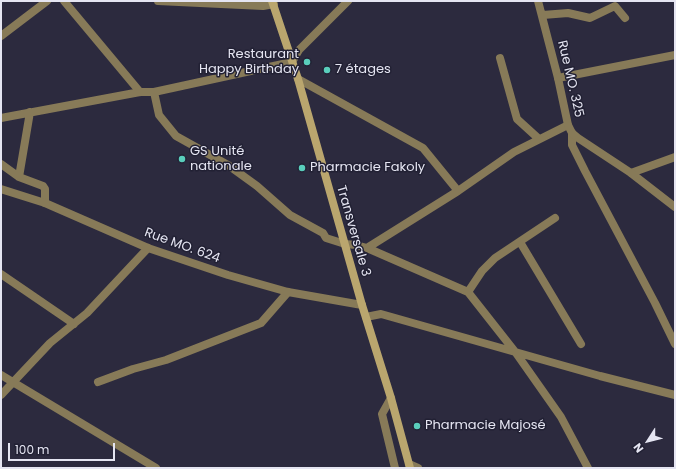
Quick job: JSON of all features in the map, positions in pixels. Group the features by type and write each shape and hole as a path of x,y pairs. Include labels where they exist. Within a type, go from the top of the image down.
{"main road":[{"name":"Transversale 3","path":"273,3 298,80 362,305 391,398 410,466"}],"street":[{"path":"1,36 47,1"},
{"path":"64,1 140,92"},
{"path":"158,1 206,2 263,6 273,3"},
{"path":"1,118 140,92 154,92 292,62 299,50 348,1"},
{"name":"Rue MO. 325","path":"538,1 570,129 578,138 630,173 675,207"},
{"path":"542,15 568,13 590,18 614,6 625,18"},
{"path":"558,78 675,55"},
{"path":"500,58 518,119 539,139"},
{"path":"298,80 423,148 458,191"},
{"path":"154,92 159,115 176,136 228,165 257,186 290,215 323,233 326,238 345,244 367,248 468,292 516,353 561,417 588,468"},
{"path":"19,177 30,112"},
{"path":"367,248 458,191 514,152 539,139 570,129 572,145 655,302 675,344"},
{"path":"630,173 675,158"},
{"path":"1,164 19,177 43,186 45,189 45,203"},
{"name":"Rue MO. 624","path":"1,189 45,203 148,248 228,275 288,292 362,305"},
{"path":"468,292 482,271 495,258 555,218"},
{"path":"520,242 581,344"},
{"path":"1,395 50,344 88,313 148,248"},
{"path":"1,274 74,324"},
{"path":"98,382 133,369 166,360 261,323 288,292"},
{"path":"366,317 381,314 516,353 675,395"},
{"path":"1,376 156,468"},
{"path":"391,398 382,414 395,468"},
{"path":"410,466 418,468"}],"place":[{"name":"Restaurant Happy Birthday","path":"307,62"},
{"name":"7 étages","path":"327,70"},
{"name":"GS Unité nationale","path":"182,159"},
{"name":"Pharmacie Fakoly","path":"302,168"},
{"name":"Pharmacie Majosé","path":"417,426"}]}
